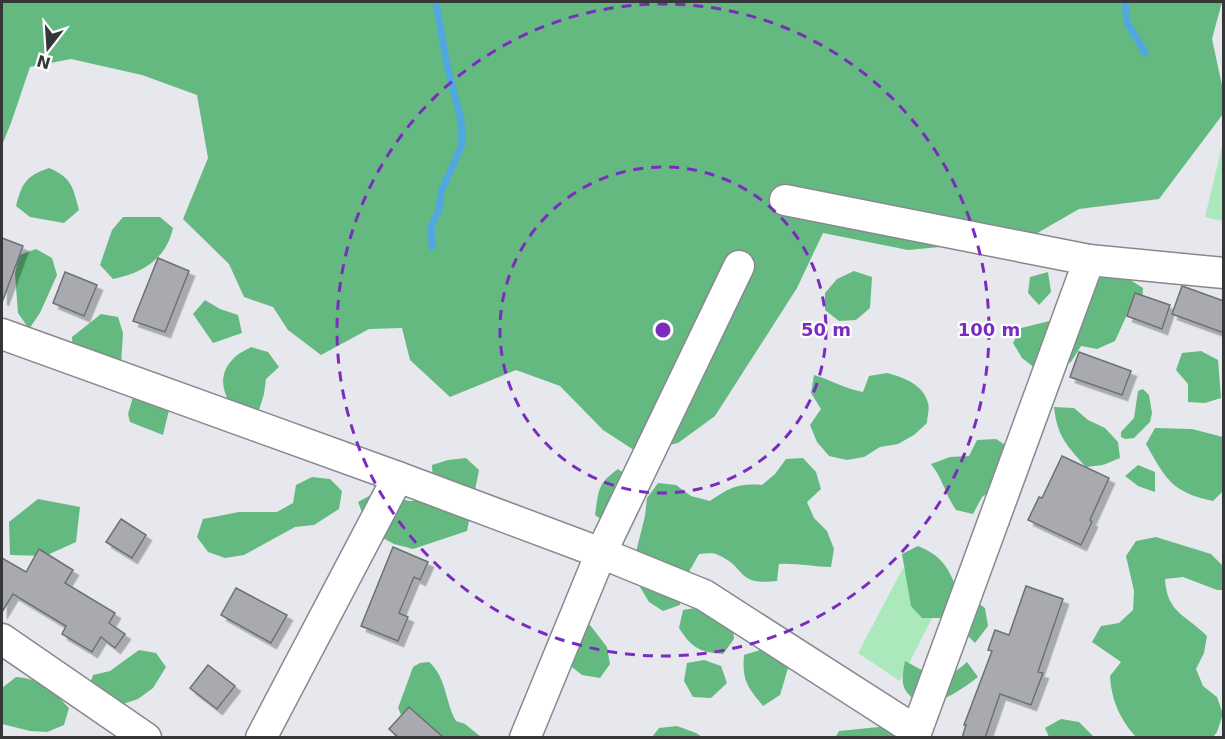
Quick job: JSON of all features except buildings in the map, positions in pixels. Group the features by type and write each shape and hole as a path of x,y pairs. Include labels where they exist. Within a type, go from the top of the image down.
{"street":[{"path":"785,200 1089,260 1224,273"},
{"path":"2,334 398,477 601,554 704,596 915,734 1089,260"},
{"path":"525,738 601,554 739,266"},
{"path":"261,738 398,477"},
{"path":"2,639 130,733"}],"green space":[{"path":"2,2 1222,2 1212,39 1223,90 1223,114 1159,199 1079,209 1027,239 908,250 823,233 797,288 715,416 678,443 637,452 603,430 560,386 516,370 450,397 410,360 402,328 369,329 321,355 288,330 273,307 244,297 229,264 183,219 208,158 197,95 142,75 71,59 30,67 2,145"},
{"path":"1223,142 1223,221 1205,217"},
{"path":"49,168 67,180 77,202 79,210 64,223 30,217 16,206 20,191 26,181"},
{"path":"123,217 160,217 173,228 165,248 152,263 134,273 113,279 100,265 112,230"},
{"path":"36,249 52,258 57,275 40,313 29,329 18,313 15,274 19,255"},
{"path":"854,271 872,277 870,308 856,320 839,321 825,310 825,293 837,279"},
{"path":"1048,272 1051,292 1039,305 1028,293 1030,277"},
{"path":"1089,275 1127,278 1143,288 1142,304 1130,308 1115,341 1097,349 1081,346 1071,362 1054,369 1036,369 1022,358 1013,343 1021,328 1058,319"},
{"path":"205,300 220,309 238,315 242,333 213,343 193,314"},
{"path":"101,314 118,317 123,333 121,365 73,354 72,337"},
{"path":"251,347 268,352 279,367 266,379 259,410 243,419 231,405 223,381 228,365"},
{"path":"1201,351 1218,360 1221,398 1205,403 1188,402 1188,384 1176,370 1182,353"},
{"path":"887,373 906,380 922,391 929,405 927,423 914,435 898,444 880,447 864,457 847,460 829,456 817,442 810,425 821,409 811,393 814,375 863,392 869,376"},
{"path":"1143,389 1149,395 1152,413 1150,422 1134,438 1125,439 1121,437 1121,432 1134,418 1138,391"},
{"path":"133,397 170,406 163,435 130,422 128,414"},
{"path":"1054,407 1074,408 1088,420 1105,428 1118,442 1120,458 1103,465 1086,467 1073,453 1060,433"},
{"path":"1155,428 1192,429 1223,437 1223,491 1213,501 1188,493 1171,482 1165,475 1146,444"},
{"path":"996,439 1016,452 997,487 982,497 973,514 956,510 931,464 950,457 969,456 977,440"},
{"path":"466,458 479,470 467,531 413,549 394,544 379,536 365,520 358,502 373,494 410,501 426,500 433,483 432,465"},
{"path":"803,458 816,472 821,489 807,502 814,518 827,531 834,549 831,567 779,564 777,581 764,582 748,578 734,565 716,554 699,554 681,586 680,605 663,611 649,602 640,587 636,552 647,498 658,483 676,485 691,496 710,501 734,487 762,485 775,474 786,459"},
{"path":"1138,465 1155,472 1155,492 1138,486 1125,476"},
{"path":"618,469 633,480 609,525 595,515 597,499 606,479"},
{"path":"312,477 330,479 342,491 339,509 314,525 295,527 244,555 225,558 208,552 197,537 203,519 239,512 277,512 293,503 296,485"},
{"path":"38,499 80,507 76,542 45,556 10,555 9,522"},
{"path":"1156,537 1211,554 1223,566 1223,590 1217,590 1183,577 1165,579 1166,590 1173,606 1207,636 1204,653 1196,669 1203,686 1217,697 1223,714 1213,737 1136,737 1121,716 1112,693 1110,676 1121,662 1092,642 1101,626 1119,623 1133,610 1134,591 1126,556 1136,541"},
{"path":"918,546 933,554 943,563 957,589 951,605 940,618 922,618 911,606 902,554"},
{"path":"903,568 944,595 900,681 858,653"},
{"path":"969,597 985,608 988,626 975,643 962,630"},
{"path":"701,607 733,627 734,639 723,654 697,648 679,628 683,610"},
{"path":"590,625 607,647 610,664 600,678 582,675 568,664 572,630"},
{"path":"139,650 156,653 166,667 153,688 138,699 120,705 87,693 93,675 110,671"},
{"path":"760,650 777,652 789,665 780,695 763,706 749,688 744,671 744,655"},
{"path":"704,660 721,666 727,683 711,698 693,697 684,681 687,663"},
{"path":"905,661 936,676 950,674 967,662 978,677 953,694 924,706 911,697 904,688"},
{"path":"429,662 443,683 456,721 465,724 481,737 436,737 402,717 398,708 413,667"},
{"path":"16,677 40,683 57,695 69,708 64,725 47,732 30,731 2,724 2,688"},
{"path":"1061,719 1079,722 1094,737 1049,737 1045,728"},
{"path":"677,726 702,737 652,737 659,728"},
{"path":"879,727 897,730 897,737 835,738 839,731"}],"waterway":[{"path":"432,247 431,226 439,210 441,192 462,145 461,120 447,65 436,2"},
{"path":"1125,2 1127,22 1145,53"}]}
